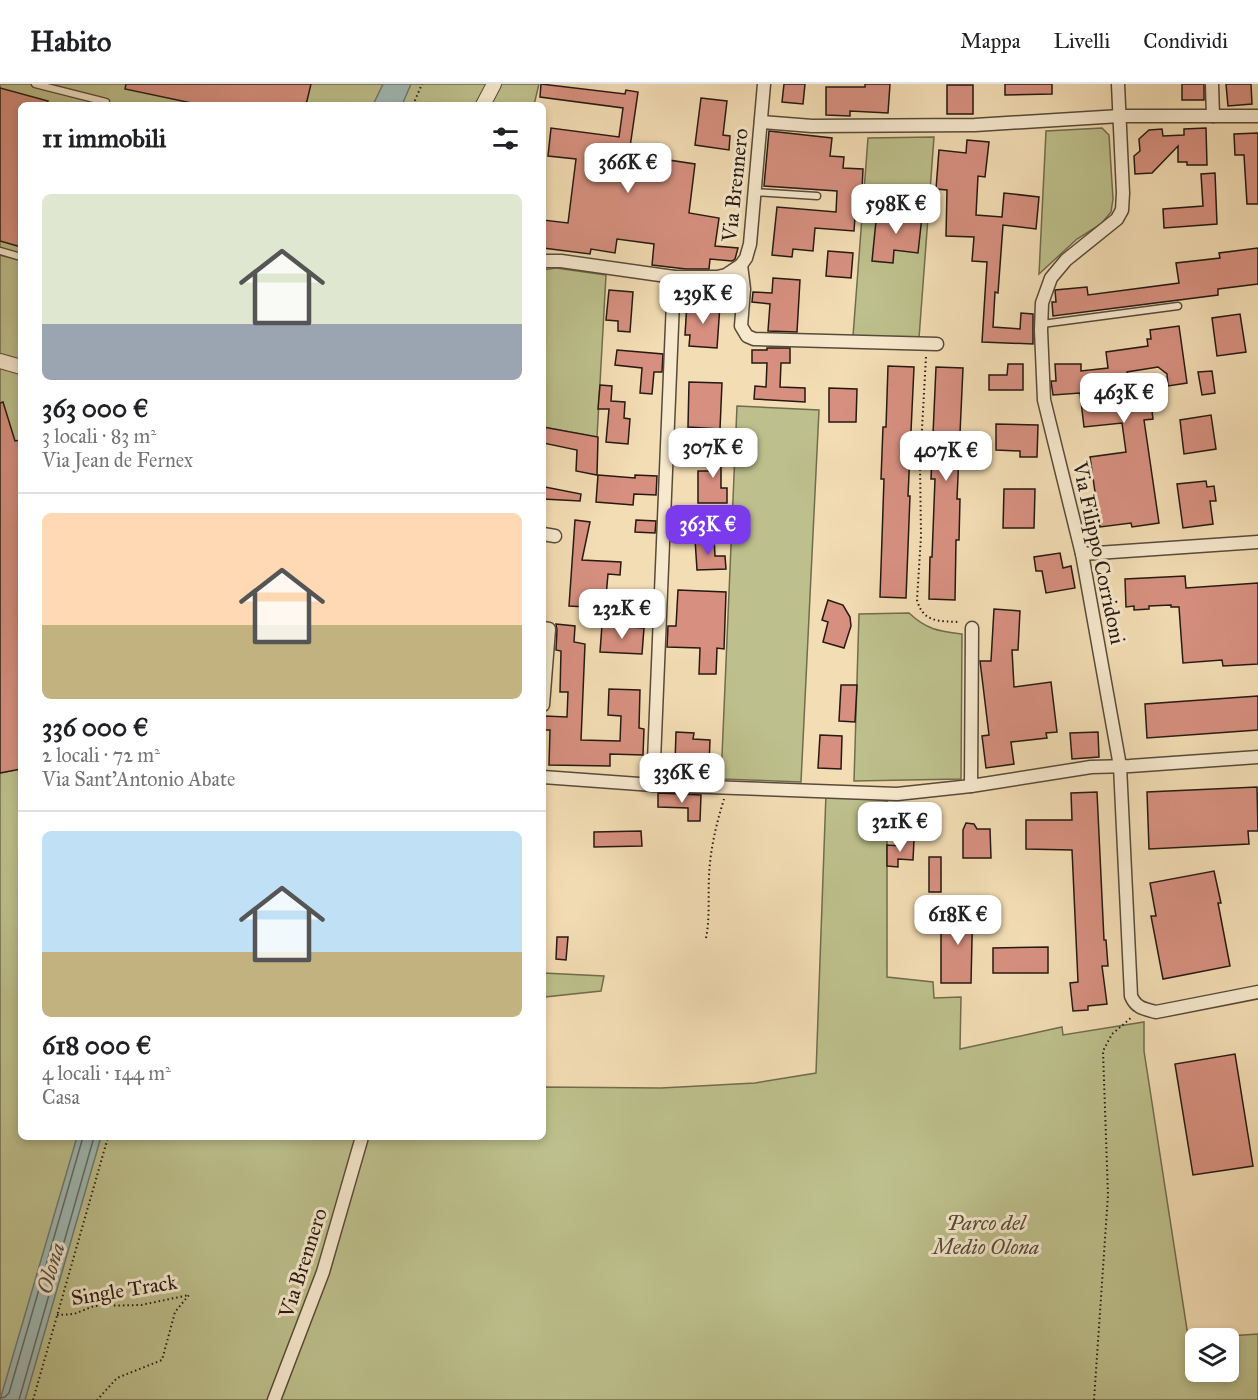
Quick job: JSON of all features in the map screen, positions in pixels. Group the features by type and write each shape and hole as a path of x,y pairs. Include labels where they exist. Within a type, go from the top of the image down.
{"street":[{"path":"485,102 494,84"},
{"name":"Via Brennero","path":"546,261 561,261 674,277 717,277 726,275 741,265 746,258 750,244 764,84"},
{"name":"Via Filippo Corridoni","path":"1118,84 1122,210 1114,223 1066,260 1051,278 1042,303 1041,324 1044,400 1082,554 1120,766 1131,996 1133,1002 1141,1009"},
{"path":"1212,84 1214,116"},
{"path":"761,122 812,126 975,125 1120,116 1258,116"},
{"path":"741,265 744,290 741,326 747,336 763,339 932,344"},
{"path":"653,785 674,277"},
{"path":"0,361 18,366"},
{"path":"1082,554 1258,542"},
{"path":"546,628 549,629 546,667"},
{"path":"971,786 972,628"},
{"path":"546,777 653,785 897,794 971,786 1091,767 1258,757"},
{"path":"1141,1009 1156,1012 1258,992"},
{"name":"Via Brennero","path":"274,1400 323,1272 361,1140"}],"lane":[{"path":"36,84 106,102"},
{"path":"754,192 817,196"},
{"path":"0,251 18,256"},
{"path":"1041,324 1178,306"}],"path":[{"path":"414,102 422,84"},
{"path":"932,344 920,465 921,536 917,600 924,615 940,621 967,623 972,628"},
{"path":"706,938 710,919 709,878 714,834 728,787"},
{"path":"1094,1400 1108,1195 1103,1051 1112,1034 1141,1009"},
{"path":"33,1400 107,1140"},
{"name":"Single Track","path":"57,1315 74,1314 93,1306 141,1305 189,1295 175,1312 162,1360 117,1378 97,1400"}],"green space":[{"path":"0,84 539,84 535,102 18,102 18,621 0,565"},
{"path":"1102,128 1109,135 1113,199 1111,212 1101,224 1077,239 1039,274 1046,131"},
{"path":"934,137 919,338 853,336 868,138"},
{"path":"556,268 606,275 597,437 546,428 546,270"},
{"path":"737,406 819,410 801,782 721,779"},
{"path":"909,613 934,629 962,634 961,779 854,781 859,614"},
{"name":"Parco del Medio Olona","path":"18,770 18,1140 546,1140 546,1087 661,1088 755,1083 816,1073 826,793 887,801 887,977 933,982 934,998 961,997 960,1049 1062,1027 1063,1035 1144,1022 1144,1051 1187,1328 1185,1382 1239,1382 1239,1335 1258,1334 1258,1400 0,1400 0,773"},
{"path":"546,973 604,976 601,991 546,997"}],"water":[{"path":"383,84 411,84 403,102 374,102"},
{"name":"Olona","path":"76,1140 100,1140 25,1400 0,1400"}],"building":[{"path":"126,84 311,84 307,102 187,102 125,89"},
{"path":"541,84 625,94 626,90 638,92 629,154 695,164 689,213 719,218 715,246 738,248 735,259 732,261 710,259 709,269 652,265 654,244 617,239 615,253 591,249 590,254 546,248 546,220 568,223 576,159 548,156 551,128 619,137 623,108 540,97"},
{"path":"784,84 805,84 803,104 782,102"},
{"path":"865,84 890,84 888,113 850,111 850,116 826,115 826,87 865,87"},
{"path":"1005,84 1052,84 1052,94 1005,95"},
{"path":"1182,84 1204,84 1204,100 1182,100"},
{"path":"1226,84 1251,84 1252,104 1228,106"},
{"path":"947,85 973,85 973,114 947,114"},
{"path":"0,88 48,101 18,102 18,246 0,241"},
{"path":"701,98 727,101 723,135 730,136 729,150 695,145"},
{"path":"1206,128 1207,165 1187,165 1187,162 1178,162 1178,146 1152,173 1135,174 1134,156 1140,151 1139,139 1149,130 1162,129 1163,136 1184,135 1184,129"},
{"path":"769,131 832,138 830,156 844,157 843,168 863,169 862,190 857,190 854,231 815,228 813,251 793,249 792,257 772,255 777,207 836,212 837,191 764,186"},
{"path":"1258,133 1258,204 1247,204 1244,155 1235,155 1234,134"},
{"path":"967,140 989,142 985,177 978,176 976,215 1002,217 1004,193 1039,197 1036,229 1003,225 993,327 1020,329 1021,313 1033,314 1033,344 982,342 987,262 972,261 974,237 946,236 947,190 936,189 939,150 966,153"},
{"path":"1215,173 1217,224 1164,228 1163,209 1203,206 1201,174"},
{"path":"877,211 922,216 918,253 894,250 893,263 872,261"},
{"path":"1258,248 1258,284 1218,289 1218,295 1053,316 1052,302 1056,302 1055,290 1087,287 1088,295 1179,283 1176,263 1220,258 1219,253"},
{"path":"828,251 853,253 851,278 826,276"},
{"path":"773,278 800,280 797,332 768,331 770,304 752,302 753,292 772,293"},
{"path":"609,290 633,292 630,332 618,331 618,321 606,320"},
{"path":"687,303 720,305 717,348 689,346 690,335 685,335"},
{"path":"1240,314 1246,352 1217,356 1212,318"},
{"path":"1179,326 1187,383 1168,386 1167,374 1158,367 1127,372 1129,398 1150,395 1153,419 1144,420 1159,523 1132,527 1131,523 1100,527 1090,457 1126,452 1122,423 1084,427 1080,393 1053,395 1051,381 1056,381 1055,364 1081,364 1081,371 1108,368 1106,352 1148,346 1147,339 1151,339 1150,330"},
{"path":"767,348 790,348 790,363 781,363 780,387 805,388 805,402 754,399 755,386 766,387 767,363 752,363 752,350 767,350"},
{"path":"617,350 663,354 662,372 654,372 652,394 640,393 642,368 615,365"},
{"path":"1008,364 1023,364 1023,390 989,390 989,375 1007,375"},
{"path":"888,366 914,367 906,598 880,597 884,479 881,479"},
{"path":"936,367 963,368 957,499 960,499 959,540 956,540 955,600 929,599 935,479 931,479"},
{"path":"1212,371 1215,393 1202,395 1198,372"},
{"path":"689,382 722,383 720,429 688,427"},
{"path":"600,385 612,386 611,401 625,402 624,418 630,419 628,444 606,442 609,409 598,409"},
{"path":"829,388 857,389 856,422 829,422"},
{"path":"3,402 15,441 18,440 18,770 0,773 0,403"},
{"path":"1211,415 1216,449 1184,454 1180,420"},
{"path":"996,424 1038,425 1037,457 1020,457 1020,451 996,450"},
{"path":"546,428 598,437 597,475 576,471 577,450 546,444"},
{"path":"711,448 731,448 731,460 721,459 721,488 727,488 727,503 698,503 698,471 710,471"},
{"path":"598,475 635,478 635,475 657,476 656,495 634,494 633,505 596,502"},
{"path":"1206,481 1207,487 1214,486 1216,501 1210,501 1213,524 1183,528 1177,484"},
{"path":"546,487 581,494 580,501 546,499"},
{"path":"1004,489 1035,489 1034,528 1003,528"},
{"path":"575,520 590,522 582,560 621,562 620,575 608,574 605,608 569,606"},
{"path":"636,520 656,521 655,533 635,532"},
{"path":"714,538 715,556 725,556 726,569 697,570 695,539"},
{"path":"1060,553 1063,568 1071,566 1075,588 1046,593 1042,571 1036,571 1034,557"},
{"path":"1185,576 1186,588 1258,583 1258,664 1223,666 1222,660 1183,663 1179,607 1149,606 1149,609 1134,610 1134,606 1126,607 1125,579"},
{"path":"678,590 726,592 724,649 717,648 716,674 699,674 700,648 667,647 668,626 676,626"},
{"path":"828,600 843,605 850,617 851,626 844,648 823,642 828,622 822,620"},
{"path":"994,609 1020,611 1018,650 1012,650 1014,687 1051,682 1057,732 1046,733 1047,738 1011,742 1014,764 986,768 982,736 989,735 980,661 991,661"},
{"path":"556,624 575,626 574,642 585,644 581,740 620,741 621,716 608,715 609,689 640,690 639,728 644,729 643,755 610,754 610,766 549,765 550,730 546,730 546,716 567,717 568,692 560,692 561,651 556,650"},
{"path":"602,625 644,628 642,654 600,652"},
{"path":"841,685 857,685 855,722 839,721"},
{"path":"1258,696 1258,730 1147,738 1145,704"},
{"path":"676,732 694,733 693,739 710,740 709,765 675,763"},
{"path":"1098,732 1099,757 1072,759 1070,733"},
{"path":"820,735 842,736 841,769 818,768"},
{"path":"1257,787 1258,831 1248,831 1249,844 1149,849 1147,792"},
{"path":"1097,792 1104,940 1106,940 1108,966 1102,966 1107,1004 1088,1006 1088,1010 1073,1011 1070,983 1078,982 1072,850 1026,849 1026,820 1072,820 1071,793"},
{"path":"658,793 701,795 700,821 688,821 688,808 658,807"},
{"path":"966,823 974,824 977,829 990,829 991,858 963,858 963,830"},
{"path":"641,831 642,846 594,847 594,832"},
{"path":"901,839 914,840 913,860 898,859 898,867 887,866 887,845 901,846"},
{"path":"929,857 941,857 941,892 929,892"},
{"path":"1214,871 1230,966 1163,979 1151,916 1156,916 1150,883"},
{"path":"957,896 973,896 971,983 941,983 941,931 957,931"},
{"path":"557,937 568,937 566,960 556,959"},
{"path":"1048,947 1048,973 993,973 993,948"},
{"path":"1235,1054 1253,1166 1193,1175 1175,1064"}]}
